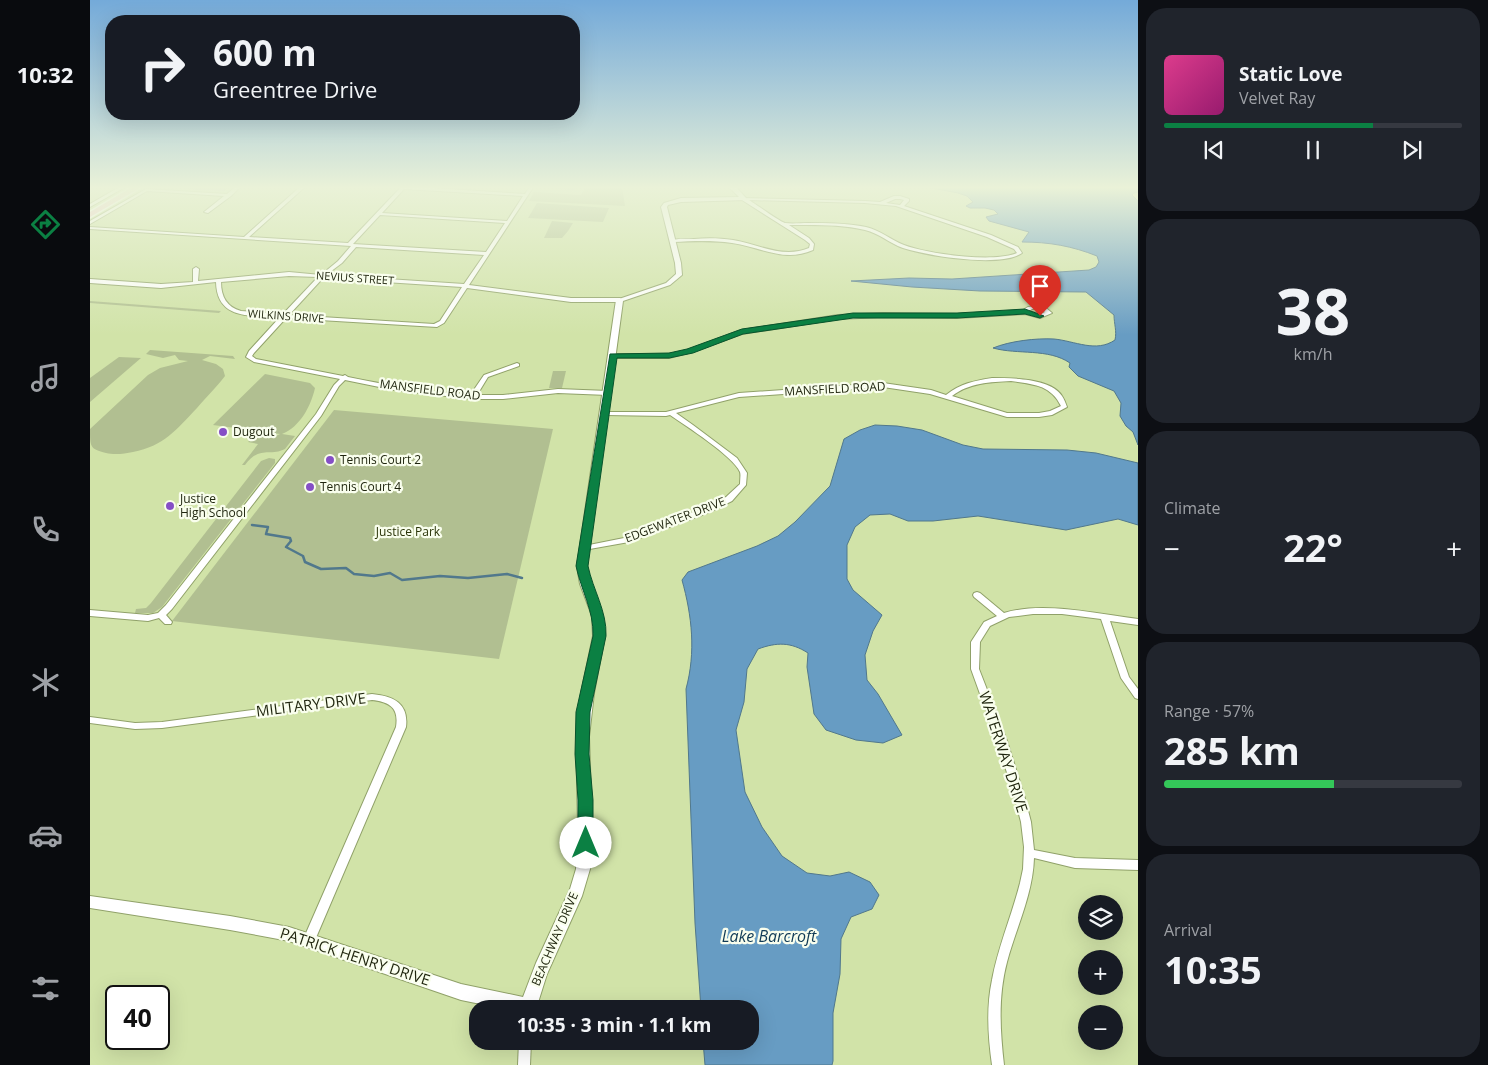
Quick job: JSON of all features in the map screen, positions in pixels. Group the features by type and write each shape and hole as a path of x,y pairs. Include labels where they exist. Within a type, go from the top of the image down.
{"street":[{"path":"210,236 488,254"},
{"path":"285,316 322,276 340,262 360,236"},
{"path":"466,286 500,236"},
{"path":"620,300 662,287 677,278 680,271 672,236"},
{"path":"673,240 730,241 787,253 804,252 811,249 811,242 802,236"},
{"path":"884,236 908,248 963,258 1006,257 1017,255 1020,251 988,236"},
{"path":"195,283 196,269"},
{"name":"NEVIUS STREET","path":"90,282 152,286 284,273 466,286 571,300 620,300"},
{"name":"WILKINS DRIVE","path":"218,280 219,296 231,310 241,313 427,326 438,325 442,322 466,286"},
{"name":"BEACHWAY DRIVE","path":"531,1000 538,974 572,902 583,871 586,843 582,754 583,712 600,624 595,604 583,574 584,548 608,394 620,300"},
{"path":"613,356 669,356 690,351 742,332 838,317 884,315 957,316 1025,312"},
{"name":"MANSFIELD ROAD","path":"285,316 251,352 250,357 254,360 394,388 472,397 503,396 546,391 608,394"},
{"path":"472,397 486,376 517,365"},
{"path":"90,613 148,618 161,615 288,456 319,415 337,385 345,377"},
{"name":"MANSFIELD ROAD","path":"605,413 671,413 738,395 869,385 912,388 992,412 1021,416 1052,413 1064,407 1060,398 1054,392 1042,386 1010,379 979,380 958,388 947,397"},
{"name":"EDGEWATER DRIVE","path":"584,548 626,540 706,510 729,499 744,484 744,473 735,459 699,431 671,413"},
{"path":"977,595 1002,616"},
{"name":"WATERWAY DRIVE","path":"998,1065 994,1032 994,1002 998,977 1025,885 1029,853 1026,821 1021,800 973,658 974,647 983,628 994,619 1019,612 1038,611 1138,622"},
{"path":"161,615 168,622"},
{"path":"1105,618 1125,678 1138,696"},
{"name":"MILITARY DRIVE","path":"90,720 135,726 162,725 372,697 387,699 398,707 403,720 401,727 309,940"},
{"path":"1029,853 1075,863 1138,865"},
{"name":"PATRICK HENRY DRIVE","path":"90,903 230,923 309,940 461,992 495,1000"},
{"path":"524,1065 525,1050"}],"green space":[{"path":"545,236 564,236 562,238 544,238"},
{"path":"90,301 221,311 219,313 90,303"},
{"path":"150,350 233,356 235,359 210,356 202,360 216,364 223,369 225,376 169,436 153,446 126,453 112,454 97,450 92,446 90,440 90,429 148,375 160,368 188,361 179,360 175,355 163,358 146,354"},
{"path":"119,357 141,358 90,402 90,378"},
{"path":"553,371 566,371 562,388 549,388"},
{"path":"265,374 310,383 315,388 311,402 304,415 294,426 282,434 295,436 285,449 260,453 250,459 245,465 242,465 258,444 248,442 253,437 248,436 276,436 280,434 213,425"},
{"name":"Justice Park","path":"334,410 553,429 499,659 172,621"},
{"path":"269,458 275,459 275,463 162,607 153,613 135,613 136,609 146,608 151,603 261,461"}],"water":[{"path":"1026,236 1138,236 1138,445 1133,432 1126,426 1120,416 1121,403 1114,391 1078,376 1069,367 1070,363 1061,358 1052,355 993,348 1015,342 1039,339 1062,340 1093,346 1108,344 1115,340 1114,315 1086,292 980,291 851,281 909,278 952,279 1089,270 1096,267 1099,262 1097,256 1069,247 1022,242"},
{"name":"Lake Barcroft","path":"875,425 897,426 922,430 963,445 983,449 1067,450 1096,453 1138,463 1138,525 1118,519 1066,530 978,516 933,521 908,521 890,514 870,515 855,527 847,545 847,579 853,590 882,615 873,631 865,655 867,680 878,694 902,735 883,743 856,740 826,730 814,714 807,667 808,653 802,649 784,644 758,649 747,669 744,702 736,730 745,792 762,827 782,856 807,873 830,876 849,872 870,882 879,895 872,909 851,917 841,939 840,974 833,1013 832,1065 705,1065 704,1050 759,1050 759,1000 700,1000 695,923 686,689 691,661 692,634 682,580 688,572 778,536 795,522 830,486 844,439 860,430"}],"waterway":[{"path":"252,525 268,527 266,534 290,538 291,541 286,547 303,556 305,562 321,569 346,568 354,574 374,576 390,573 402,580 440,576 468,578 507,574 522,578"}],"place":[{"name":"Dugout","path":"223,432"},
{"name":"Tennis Court 2","path":"330,460"},
{"name":"Tennis Court 4","path":"310,487"},
{"name":"Justice High School","path":"170,506"}],"route":[{"path":"586,843 582,754 583,712 600,624 582,566 613,356 669,356 690,351 723,337 762,327 853,316 957,316 1025,312 1040,316"}]}
